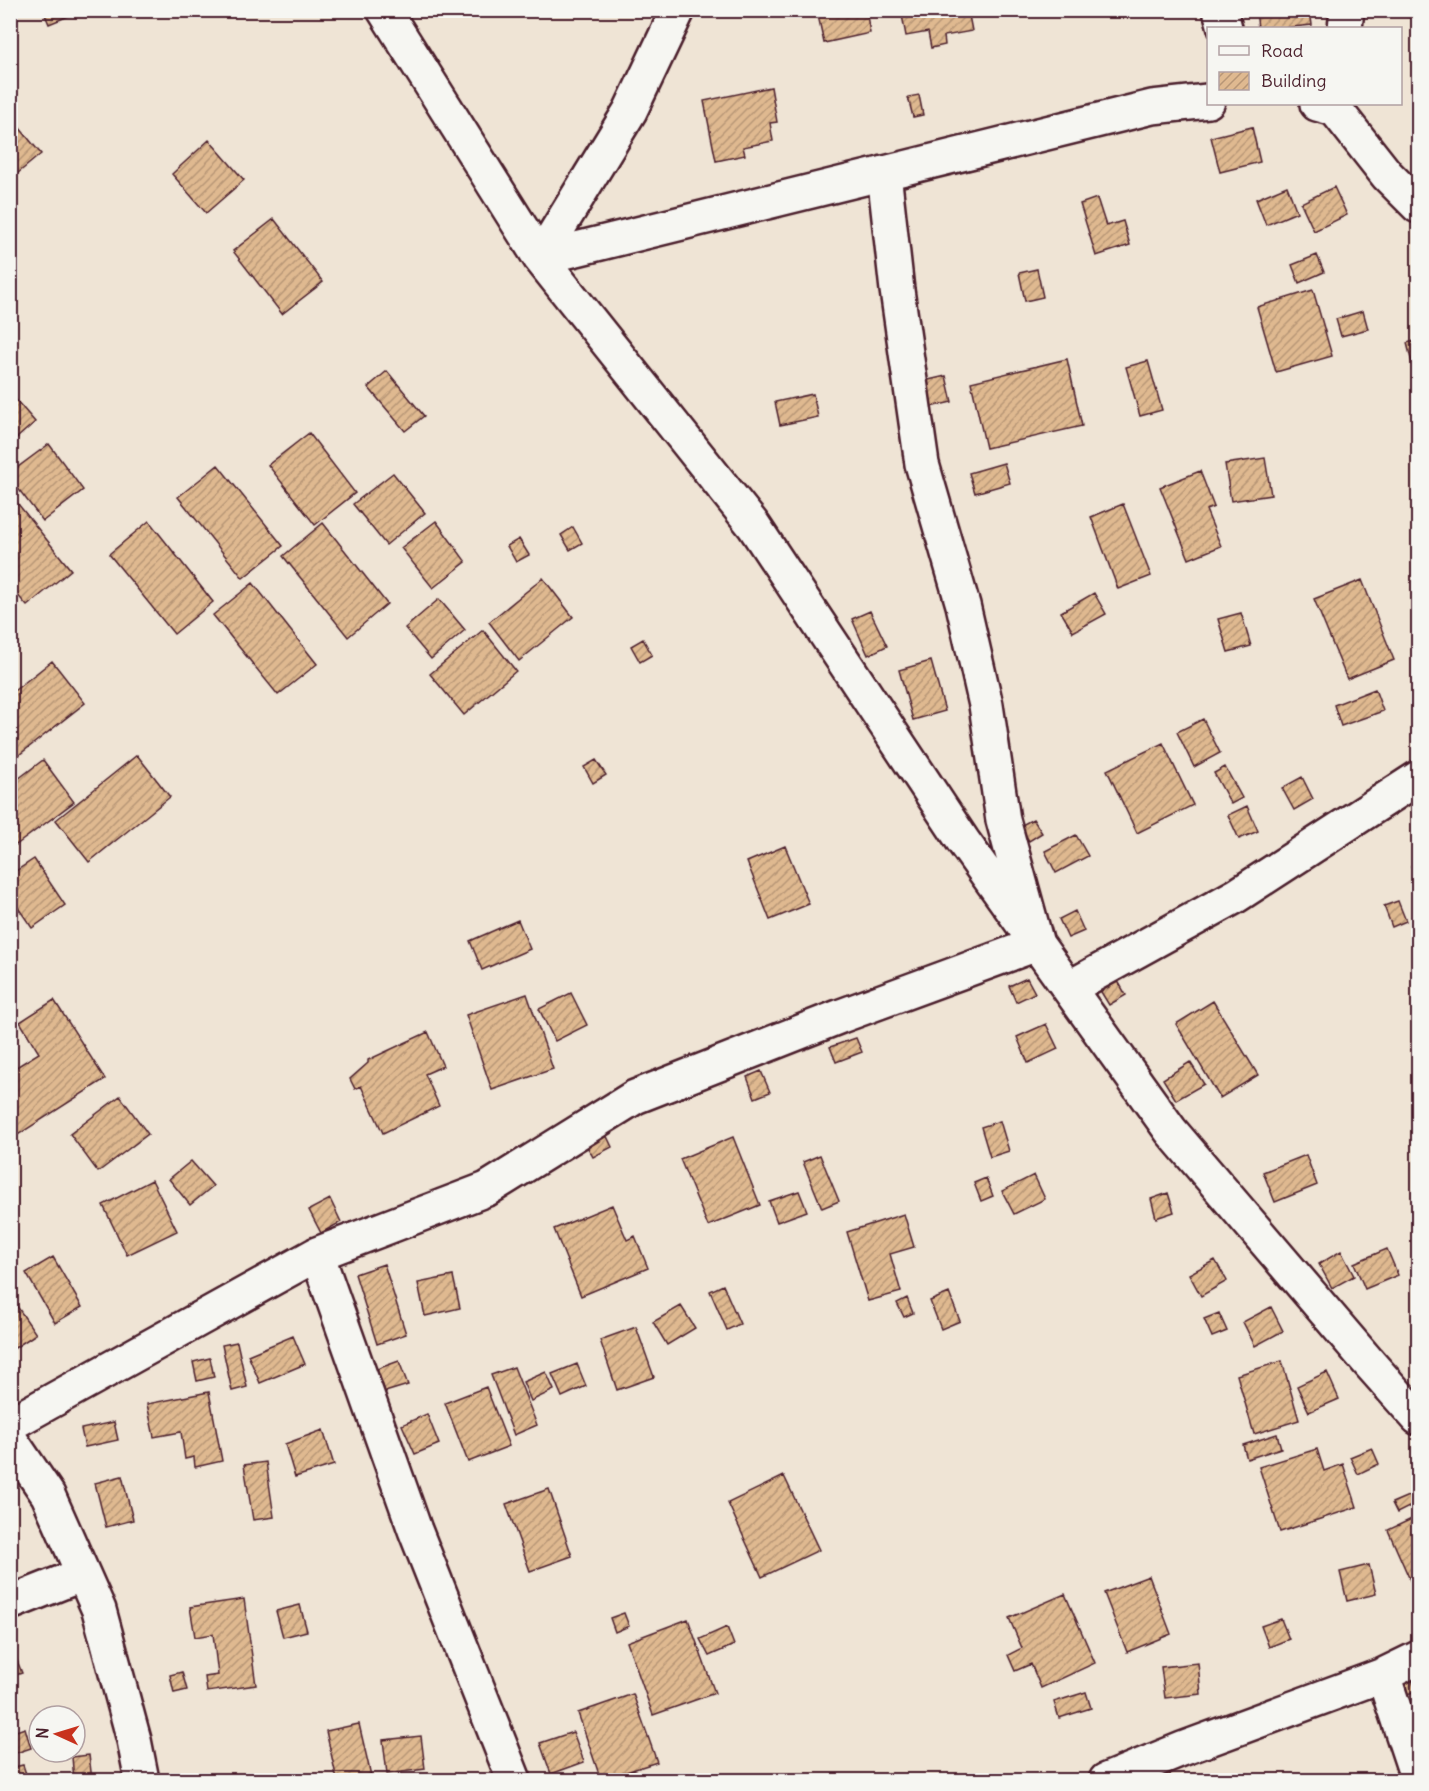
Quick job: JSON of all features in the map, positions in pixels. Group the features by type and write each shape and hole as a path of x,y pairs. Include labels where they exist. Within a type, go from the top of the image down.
{"street":[{"path":"384,10 540,258 754,526 963,841 1171,1131 1419,1418"},
{"path":"540,258 630,111 678,10"},
{"path":"1220,10 1226,27"},
{"path":"1345,27 1347,10"},
{"path":"540,258 1152,107 1207,102"},
{"path":"1329,105 1386,175 1419,206"},
{"path":"884,173 897,290 922,464 963,605 986,705 1002,820 1037,944"},
{"path":"1069,988 1236,896 1419,778"},
{"path":"10,1424 317,1254 487,1189 635,1096 841,1016 1037,944"},
{"path":"317,1254 415,1530 514,1780"},
{"path":"10,1439 48,1495 99,1610 134,1740 142,1780"},
{"path":"10,1602 83,1574"},
{"path":"1106,1780 1182,1749 1383,1675 1419,1658"},
{"path":"1383,1675 1418,1780"}],"building":[{"path":"10,10 14,10 17,15 10,20"},
{"path":"43,10 81,10 81,11 49,24"},
{"path":"840,10 866,10 870,33 824,43 818,15"},
{"path":"901,10 968,10 972,31 944,36 945,45 931,48 928,32 906,36"},
{"path":"1256,10 1310,10 1312,25 1258,27"},
{"path":"1407,10 1418,10 1418,16 1407,17"},
{"path":"771,87 777,122 770,123 773,141 743,147 745,155 716,161 704,101"},
{"path":"919,95 923,115 913,117 908,97"},
{"path":"10,116 41,154 12,178 10,176"},
{"path":"1252,127 1260,162 1220,172 1211,137"},
{"path":"209,140 244,180 206,213 172,174"},
{"path":"1287,186 1297,212 1266,225 1256,199"},
{"path":"1334,187 1347,215 1314,231 1301,203"},
{"path":"1097,198 1106,226 1123,221 1130,245 1096,256 1080,204"},
{"path":"274,219 323,282 282,314 233,251"},
{"path":"1317,255 1324,272 1299,283 1292,265"},
{"path":"1037,269 1043,297 1025,301 1019,273"},
{"path":"1313,290 1332,356 1276,372 1257,307"},
{"path":"1363,311 1368,329 1341,336 1336,319"},
{"path":"1418,340 1418,365 1413,367 1407,343"},
{"path":"1067,359 1082,426 986,448 971,382"},
{"path":"1148,361 1162,410 1140,416 1126,367"},
{"path":"387,371 424,416 405,431 368,387"},
{"path":"946,376 952,402 930,407 924,381"},
{"path":"10,393 35,422 10,444"},
{"path":"813,394 818,417 780,425 775,402"},
{"path":"309,433 355,493 315,525 268,465"},
{"path":"49,444 83,490 43,521 10,478 10,473"},
{"path":"1265,458 1271,495 1231,501 1225,464"},
{"path":"1004,463 1010,483 975,493 969,473"},
{"path":"218,465 283,546 243,578 178,497"},
{"path":"1200,471 1214,507 1206,510 1221,546 1189,559 1160,487"},
{"path":"393,473 425,513 386,545 353,504"},
{"path":"10,494 71,570 27,606 10,586"},
{"path":"1123,504 1151,576 1118,589 1091,517"},
{"path":"149,521 213,602 174,634 109,554"},
{"path":"436,521 466,562 433,588 401,548"},
{"path":"323,523 387,604 348,637 283,556"},
{"path":"573,527 582,543 570,550 561,535"},
{"path":"519,539 529,555 516,562 507,546"},
{"path":"543,578 573,617 519,661 489,622"},
{"path":"1362,580 1394,660 1347,679 1314,599"},
{"path":"253,583 317,664 278,695 213,615"},
{"path":"1094,593 1106,614 1073,632 1061,612"},
{"path":"439,599 465,630 431,659 405,628"},
{"path":"870,611 887,646 868,655 852,619"},
{"path":"1241,613 1251,646 1228,652 1218,619"},
{"path":"483,630 516,671 464,715 430,674"},
{"path":"643,639 652,655 640,662 631,646"},
{"path":"52,661 85,703 10,762 10,694"},
{"path":"931,661 945,711 913,720 899,670"},
{"path":"1375,689 1383,711 1341,726 1334,705"},
{"path":"1203,719 1220,753 1194,767 1177,732"},
{"path":"1163,743 1193,805 1137,833 1107,770"},
{"path":"137,755 170,797 89,862 56,820"},
{"path":"43,760 74,802 16,845 10,837 10,785"},
{"path":"596,760 606,775 593,783 584,767"},
{"path":"1225,767 1242,798 1231,804 1214,773"},
{"path":"1302,777 1313,799 1294,810 1282,788"},
{"path":"1247,806 1258,831 1239,839 1228,815"},
{"path":"1033,819 1042,833 1029,841 1020,826"},
{"path":"1076,835 1088,856 1056,873 1045,851"},
{"path":"785,846 809,904 770,920 747,862"},
{"path":"34,859 65,905 32,928 10,896 10,875"},
{"path":"1418,863 1418,883 1411,866"},
{"path":"1398,901 1406,921 1392,927 1384,906"},
{"path":"1075,911 1084,931 1068,938 1059,919"},
{"path":"518,920 530,949 482,970 470,941"},
{"path":"1115,976 1126,995 1109,1005 1098,987"},
{"path":"1027,978 1035,993 1016,1002 1009,986"},
{"path":"571,993 587,1025 555,1041 539,1009"},
{"path":"527,994 553,1069 492,1090 466,1015"},
{"path":"54,1000 105,1079 10,1140 10,1071 39,1053 20,1022"},
{"path":"1213,1001 1258,1075 1220,1098 1176,1024"},
{"path":"1046,1024 1058,1049 1028,1063 1017,1037"},
{"path":"428,1032 443,1066 425,1074 439,1106 383,1133 361,1086 355,1089 350,1079 368,1063 368,1060"},
{"path":"856,1038 862,1052 836,1062 830,1047"},
{"path":"1190,1062 1204,1084 1176,1100 1163,1079"},
{"path":"761,1071 770,1092 755,1098 747,1077"},
{"path":"120,1096 148,1134 98,1172 70,1134"},
{"path":"1000,1121 1009,1151 990,1157 981,1127"},
{"path":"603,1128 612,1147 593,1157 583,1139"},
{"path":"733,1137 760,1205 708,1226 680,1159"},
{"path":"820,1155 839,1201 822,1208 803,1162"},
{"path":"1306,1155 1317,1185 1275,1202 1263,1172"},
{"path":"191,1161 213,1186 190,1205 169,1179"},
{"path":"1034,1175 1045,1199 1014,1214 1002,1191"},
{"path":"986,1178 993,1196 981,1201 974,1183"},
{"path":"152,1180 177,1231 127,1255 103,1205"},
{"path":"799,1191 807,1211 777,1222 769,1201"},
{"path":"1168,1193 1174,1212 1156,1218 1151,1199"},
{"path":"330,1199 341,1222 321,1233 309,1210"},
{"path":"612,1205 627,1240 635,1236 648,1268 581,1296 554,1229"},
{"path":"904,1214 914,1247 890,1254 901,1292 868,1301 847,1232"},
{"path":"1387,1249 1398,1275 1365,1289 1354,1263"},
{"path":"1341,1251 1354,1276 1332,1288 1319,1264"},
{"path":"53,1257 82,1307 55,1323 26,1273"},
{"path":"1215,1260 1227,1281 1201,1296 1189,1274"},
{"path":"384,1264 406,1334 377,1344 355,1274"},
{"path":"453,1276 460,1308 425,1316 418,1283"},
{"path":"723,1285 740,1324 727,1330 710,1291"},
{"path":"949,1293 960,1321 941,1329 930,1301"},
{"path":"10,1296 36,1334 10,1351"},
{"path":"907,1298 913,1313 904,1317 897,1303"},
{"path":"681,1306 695,1328 667,1345 653,1322"},
{"path":"1271,1307 1283,1331 1255,1346 1243,1322"},
{"path":"1219,1313 1227,1331 1212,1337 1204,1319"},
{"path":"636,1327 654,1377 617,1390 600,1340"},
{"path":"293,1336 305,1364 260,1383 248,1355"},
{"path":"237,1342 247,1387 232,1391 222,1345"},
{"path":"210,1358 214,1377 197,1381 193,1362"},
{"path":"399,1361 408,1385 385,1392 377,1369"},
{"path":"1282,1361 1299,1420 1254,1434 1237,1375"},
{"path":"577,1364 586,1386 562,1397 552,1374"},
{"path":"514,1367 537,1425 514,1435 491,1375"},
{"path":"546,1372 554,1390 531,1401 523,1382"},
{"path":"1327,1372 1339,1399 1309,1412 1297,1386"},
{"path":"486,1387 509,1446 468,1462 445,1403"},
{"path":"209,1392 222,1461 195,1467 194,1457 185,1459 181,1432 154,1437 147,1404"},
{"path":"427,1414 439,1444 415,1454 402,1425"},
{"path":"114,1422 118,1440 85,1447 81,1429"},
{"path":"323,1430 334,1465 295,1477 285,1444"},
{"path":"1277,1434 1281,1448 1247,1459 1243,1445"},
{"path":"1372,1448 1379,1464 1358,1474 1350,1457"},
{"path":"1317,1449 1324,1471 1343,1464 1357,1507 1280,1532 1259,1467"},
{"path":"266,1462 274,1517 253,1520 244,1465"},
{"path":"122,1476 133,1520 106,1527 95,1483"},
{"path":"784,1476 819,1550 762,1577 728,1503"},
{"path":"549,1489 572,1556 530,1571 506,1504"},
{"path":"1413,1494 1417,1503 1397,1513 1392,1503"},
{"path":"1418,1516 1418,1598 1388,1530"},
{"path":"1369,1565 1376,1594 1347,1601 1340,1572"},
{"path":"1149,1576 1171,1634 1127,1652 1104,1593"},
{"path":"1065,1594 1095,1663 1041,1688 1031,1664 1015,1671 1008,1655 1022,1648 1009,1618"},
{"path":"244,1599 256,1685 207,1692 205,1677 218,1675 213,1634 195,1637 190,1607"},
{"path":"300,1605 307,1631 283,1637 276,1611"},
{"path":"624,1613 629,1626 615,1632 610,1618"},
{"path":"688,1619 715,1693 653,1715 627,1642"},
{"path":"1281,1619 1289,1639 1269,1647 1261,1626"},
{"path":"727,1627 734,1645 709,1656 700,1639"},
{"path":"10,1643 22,1673 10,1677"},
{"path":"1198,1663 1201,1694 1165,1698 1161,1667"},
{"path":"1408,1667 1416,1691 1393,1699"},
{"path":"182,1672 187,1690 174,1693 170,1675"},
{"path":"1086,1692 1091,1708 1059,1718 1054,1702"},
{"path":"633,1694 657,1762 601,1780 578,1713"},
{"path":"359,1724 372,1780 337,1780 326,1731"},
{"path":"25,1728 27,1749 10,1755 10,1733"},
{"path":"573,1732 584,1762 551,1774 540,1743"},
{"path":"421,1736 425,1769 387,1774 383,1740"},
{"path":"87,1755 89,1755 92,1780 74,1780 73,1764 87,1764"},
{"path":"23,1765 28,1780 10,1780 10,1768"},
{"path":"1167,1766 1172,1780 1145,1780"}]}
